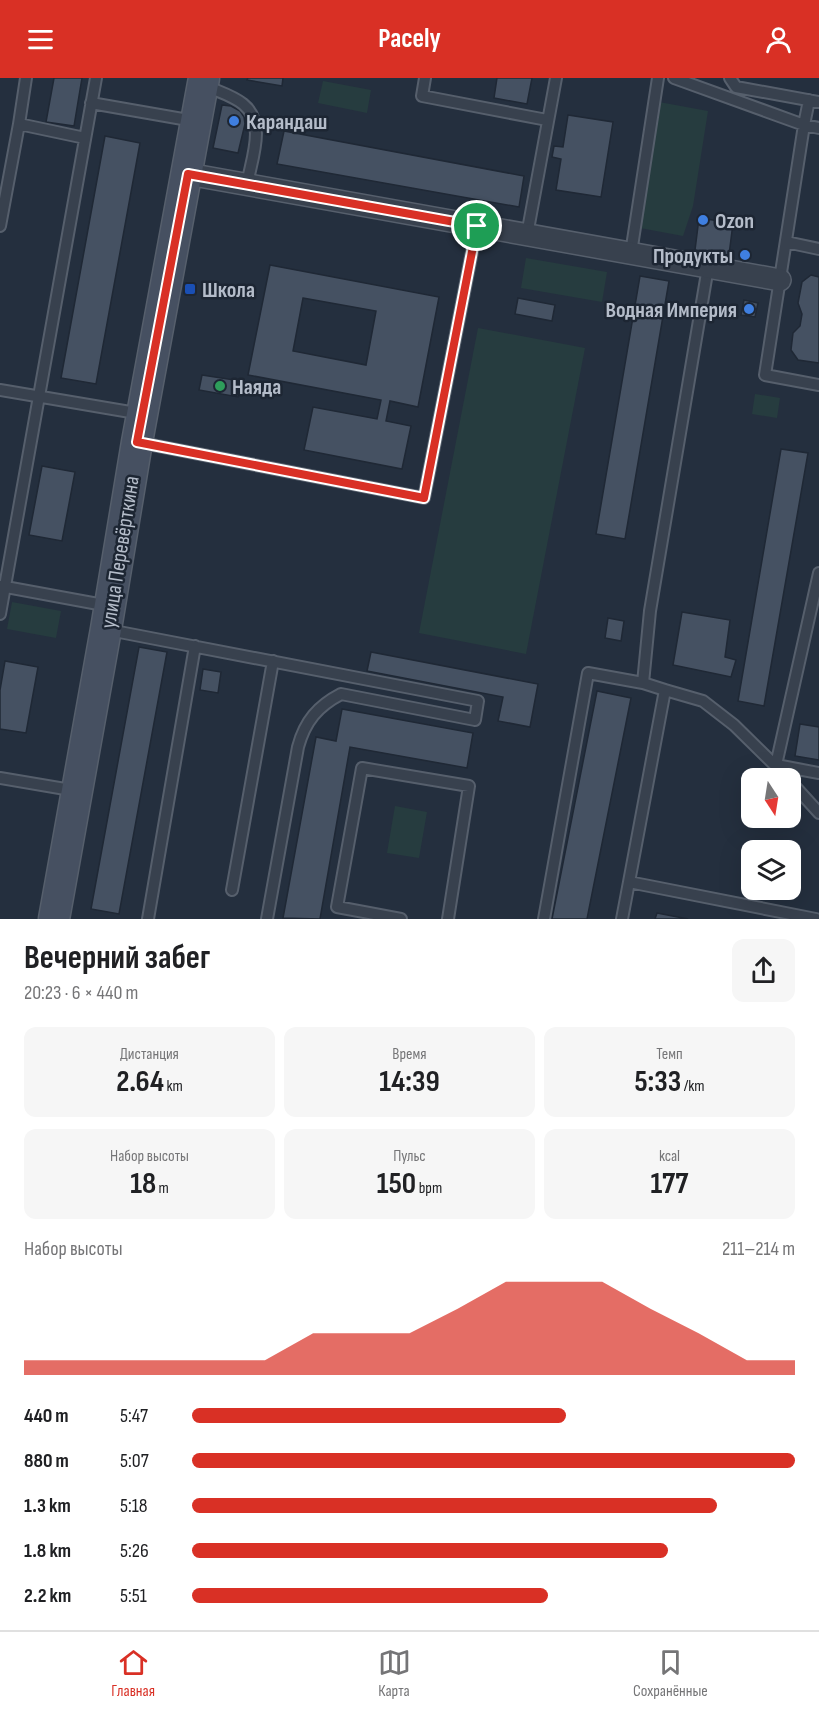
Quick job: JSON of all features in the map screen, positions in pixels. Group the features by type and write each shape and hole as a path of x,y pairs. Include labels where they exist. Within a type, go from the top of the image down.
{"street":[{"name":"улица Перевёрткина","path":"54,919 203,82"},
{"path":"188,174 780,280"}],"lane":[{"path":"0,226 26,78"},
{"path":"0,614 2,586 39,397 96,78"},
{"path":"425,78 422,96 547,120"},
{"path":"527,235 556,78"},
{"path":"631,253 658,78"},
{"path":"674,78 804,125 819,128"},
{"path":"730,78 736,87 814,101 804,125 765,375 819,385"},
{"path":"203,82 243,104 254,121 256,136 246,185"},
{"path":"91,103 196,122"},
{"path":"19,124 85,138"},
{"path":"0,390 39,397 140,428 424,498 477,226"},
{"path":"786,242 819,249"},
{"path":"643,683 650,611 708,267"},
{"path":"776,765 819,573"},
{"path":"2,586 195,646 478,701 475,720 341,694 327,701 312,714 301,735 298,747 267,919"},
{"path":"148,919 195,646"},
{"path":"232,890 273,661"},
{"path":"544,919 588,673 643,683 704,700 779,768"},
{"path":"622,919 665,690"},
{"path":"776,765 819,773"},
{"path":"401,919 337,907 362,768 469,786 448,919"},
{"path":"0,778 77,791"},
{"path":"801,793 819,813"},
{"path":"629,882 816,919"}],"green space":[{"path":"323,81 371,90 367,113 318,103"},
{"path":"659,102 708,111 693,206 683,236 640,228"},
{"path":"526,258 607,272 602,302 521,288"},
{"path":"478,328 585,348 526,654 419,633"},
{"path":"755,394 780,398 777,418 752,414"},
{"path":"12,602 61,611 56,638 7,629"},
{"path":"395,806 427,812 419,858 387,853"}],"building":[{"path":"54,78 82,78 74,126 46,122"},
{"path":"248,78 283,78 282,86 247,80"},
{"path":"497,78 532,78 527,104 494,98"},
{"path":"222,105 231,106 240,111 244,117 245,124 238,153 213,148"},
{"path":"568,115 613,122 601,197 556,190 561,159 552,157 554,146 563,147"},
{"path":"284,131 524,176 519,207 277,164"},
{"path":"105,136 140,143 96,384 61,378"},
{"path":"699,218 733,223 729,255 695,250"},
{"path":"270,265 439,297 418,407 390,401 386,421 411,426 402,469 304,450 313,407 377,419 381,400 248,375","holes":["303,298 376,311 366,365 293,351"]},
{"path":"811,275 819,277 819,363 798,360 791,350 793,333 800,326 802,314 798,303 802,282"},
{"path":"640,276 669,281 625,539 596,534"},
{"path":"518,298 555,305 552,321 515,314"},
{"name":"Водная Империя","path":"744,300 758,303 755,317 741,315"},
{"name":"Наяда","path":"202,375 241,381 238,397 199,390"},
{"path":"781,449 808,453 764,706 738,701"},
{"path":"42,466 75,472 62,541 29,535"},
{"path":"682,612 730,620 725,657 736,660 731,677 673,665"},
{"path":"608,618 624,621 621,641 605,638"},
{"path":"139,647 167,652 119,914 91,909"},
{"path":"371,652 538,684 530,727 498,721 503,697 367,671"},
{"path":"5,661 38,667 26,733 0,729 0,690"},
{"path":"203,669 221,672 218,693 200,690"},
{"path":"597,691 631,698 587,919 552,919"},
{"path":"342,709 473,733 467,768 350,747 320,919 283,918 316,737 336,741"},
{"path":"800,724 819,727 819,760 795,756"},
{"path":"657,913 688,919 655,919"}],"place":[{"name":"Карандаш","path":"234,121"},
{"name":"Ozon","path":"703,220"},
{"name":"Продукты","path":"745,255"},
{"name":"Школа","path":"190,289"},
{"name":"Водная Империя","path":"749,309"},
{"name":"Наяда","path":"220,386"}],"route":[{"path":"188,174 477,226 424,498 137,442 188,174"}]}
